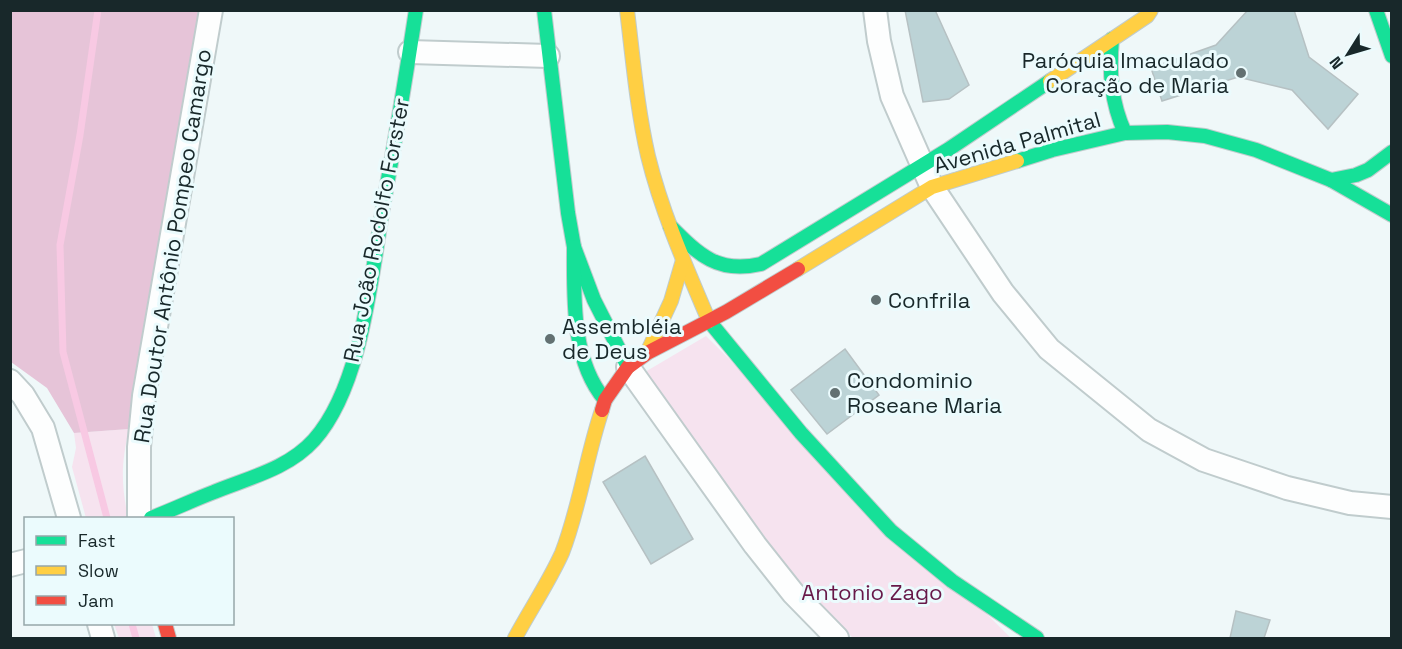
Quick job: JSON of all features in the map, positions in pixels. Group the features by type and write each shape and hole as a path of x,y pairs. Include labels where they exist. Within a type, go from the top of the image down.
{"main road":[{"name":"Rua João Rodolfo Forster","path":"157,517 288,461 314,440 332,413 345,384 362,324 416,10"},
{"path":"544,10 548,56 574,247 574,280 578,315 587,373 605,400"},
{"path":"627,10 639,111 652,173 683,260 709,321 801,434 891,531 952,581 1037,639"},
{"name":"Avenida Palmital","path":"670,226 697,254 712,262 738,269 761,264 922,165 1147,16 1151,10"},
{"path":"1376,10 1392,56"},
{"path":"1112,39 1109,75 1111,94 1116,115 1125,133"},
{"name":"Avenida Palmital","path":"515,639 561,554 576,511 591,442 605,400 628,368 647,353 709,321 932,188 1052,150 1125,133 1167,132 1205,136 1256,150 1331,180 1392,214"},
{"path":"1331,180 1368,170 1392,152"},
{"path":"574,247 594,300 628,368"},
{"path":"647,353 671,301 683,260"}],"street":[{"name":"Rua Doutor Antônio Pompeo Camargo","path":"139,517 137,479 144,396 211,10"},
{"path":"875,10 879,41 892,96 932,188 1003,293 1049,349 1149,430 1204,460 1287,488 1350,503 1392,507"},
{"path":"410,52 548,56"},
{"path":"628,368 755,545 793,593 837,639"},
{"path":"10,381 23,395 43,428 68,517"}],"green space":[{"name":"Antonio Zago","path":"706,336 1011,638 853,638 824,609 769,544 645,372"},
{"path":"129,429 123,474 128,517 86,517 72,467 76,448 74,433"},
{"path":"114,625 152,625 156,638 119,638"}],"shaded area":[{"path":"11,11 199,11 129,429 74,433 47,388 11,362"}],"building":[{"path":"905,10 935,10 969,85 949,99 923,102"},
{"name":"Paróquia Imaculado Coração de Maria","path":"1248,10 1294,10 1309,57 1358,94 1328,129 1292,90 1238,77 1162,101 1151,68 1216,45"},
{"name":"Condominio Roseane Maria","path":"845,349 879,395 827,434 791,390"},
{"path":"645,456 693,539 651,564 603,482"},
{"path":"1236,611 1270,620 1264,638 1230,638"}],"waterway":[{"path":"98,10 80,135 60,245 63,352 107,517"},
{"path":"132,625 136,638"}],"traffic: fast":[{"path":"153,517 280,466 304,450 330,417 354,361 369,297 416,10"},
{"path":"544,10 574,247 594,300 628,367"},
{"path":"1376,10 1392,56"},
{"path":"1112,39 1112,87 1125,133"},
{"path":"670,226 690,246 710,260 733,266 761,264 949,149 1050,81"},
{"path":"1017,161 1052,150 1125,133 1167,132 1205,136 1256,150 1331,180 1368,170 1392,152"},
{"path":"1331,180 1392,215"},
{"path":"574,247 575,307 580,347 594,384 605,400"},
{"path":"709,321 801,433 891,531 952,581 1037,638"}],"traffic: slow":[{"path":"627,10 638,102 648,156 667,219 709,321"},
{"path":"1050,81 1147,16 1151,10"},
{"path":"798,269 932,187 1017,161"},
{"path":"647,353 671,301 683,260"},
{"path":"515,638 562,553 574,518 602,410"}],"traffic: jam":[{"path":"602,410 605,400 628,367 647,353 726,312 798,269"},
{"path":"165,625 169,638"}],"place":[{"name":"Paróquia Imaculado Coração de Maria","path":"1241,73"},
{"name":"Confrila","path":"876,300"},
{"name":"Assembléia de Deus","path":"550,339"},
{"name":"Condominio Roseane Maria","path":"835,393"}]}
